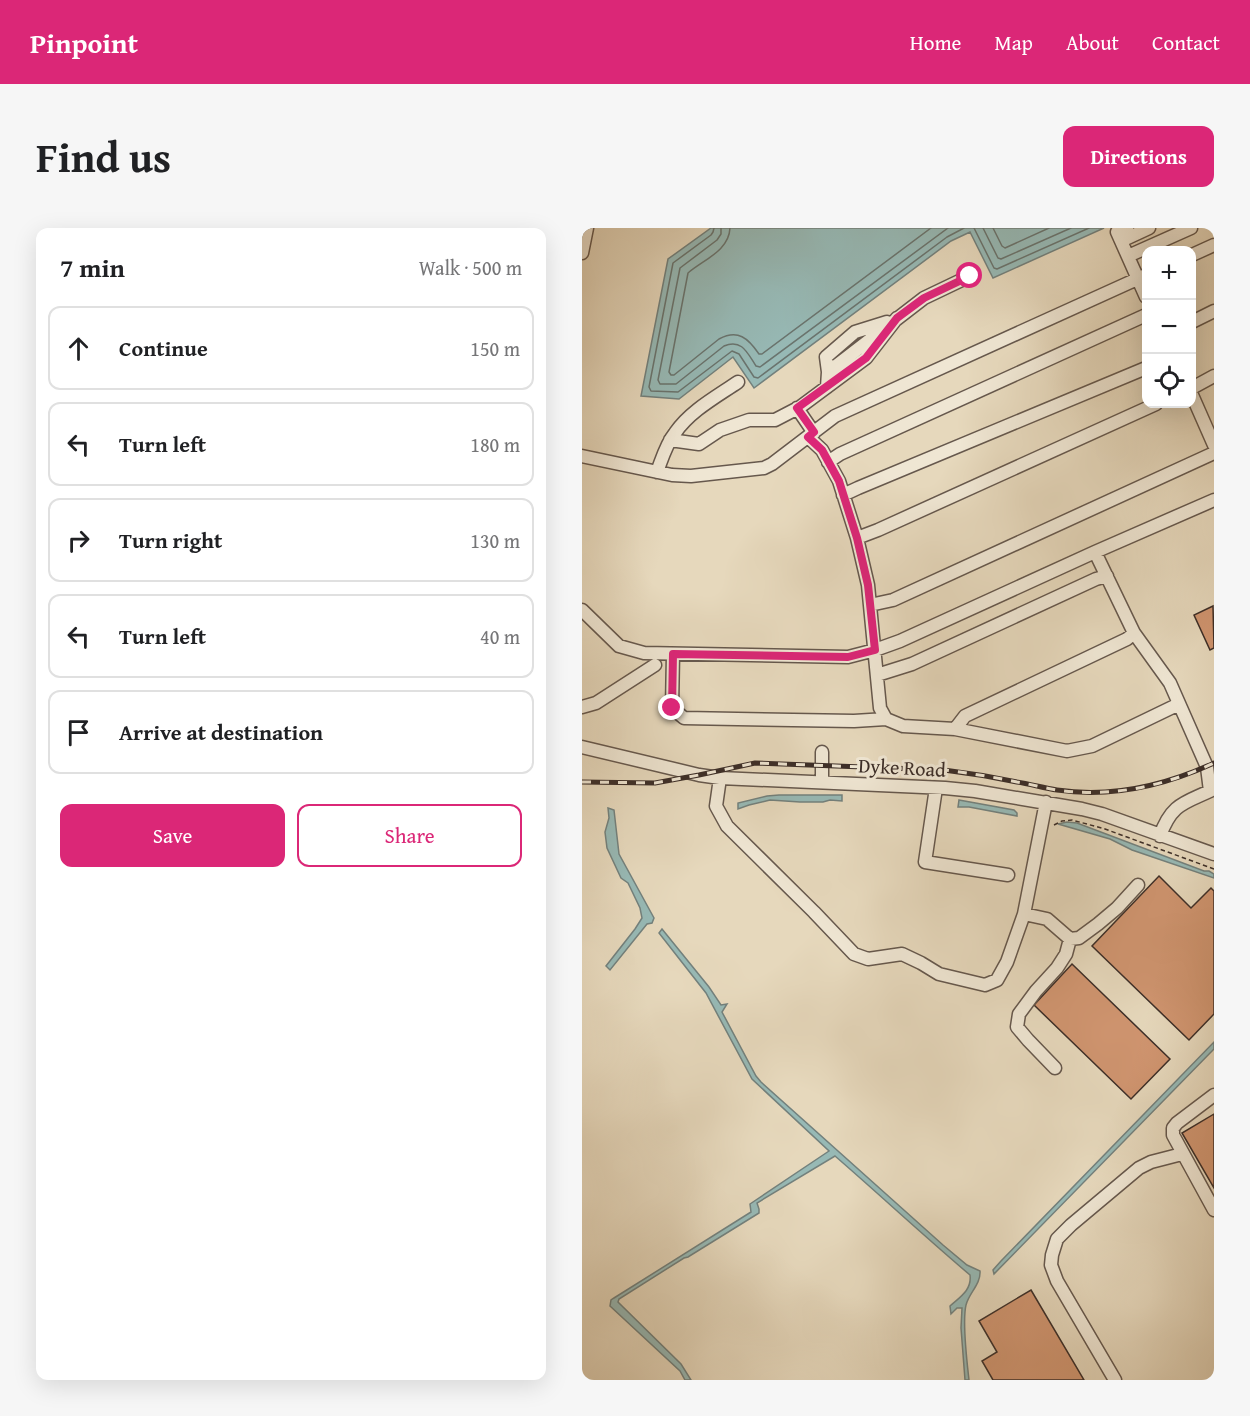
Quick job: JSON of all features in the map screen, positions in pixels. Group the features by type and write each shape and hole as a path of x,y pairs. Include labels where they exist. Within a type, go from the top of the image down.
{"street":[{"path":"582,254 587,228"},
{"path":"582,456 691,477 765,468 835,416 1142,277 1117,232 1127,228"},
{"path":"1125,248 1149,228"},
{"path":"1125,248 1171,228"},
{"path":"1125,248 1191,228"},
{"path":"1196,253 1214,245"},
{"path":"827,387 828,372 897,318 924,298 970,276"},
{"path":"1196,320 1214,311"},
{"path":"828,462 840,454 1142,317"},
{"path":"670,440 699,444 720,430 749,420 776,420 797,408 866,358 897,318"},
{"path":"843,495 1142,370"},
{"path":"1196,385 1214,376"},
{"path":"657,472 675,432 691,415 738,382"},
{"path":"1196,406 1214,446"},
{"path":"797,408 839,481 857,538 868,585 880,708 886,719"},
{"path":"857,538 1147,408"},
{"path":"870,605 893,600 1214,453"},
{"path":"582,610 619,646 644,653 848,657 900,641 1214,500"},
{"path":"1095,552 1134,633 1170,683 1207,767 1212,790 1186,801 1173,811 1165,822 1160,836"},
{"path":"877,675 912,664 1107,576"},
{"path":"955,729 965,716 1127,639 1134,633"},
{"path":"673,654 672,708 684,718 854,721 886,719 903,726 955,729 1067,751 1092,746 1179,704"},
{"path":"582,707 596,703 655,665"},
{"name":"Dyke Road","path":"582,747 720,778 936,788 975,791 1046,802 1102,814 1214,854"},
{"path":"822,752 822,782"},
{"path":"720,778 716,806 727,826 854,954 868,959 902,954 939,974 985,986 997,981 1007,962 1024,914 1046,802"},
{"path":"936,788 925,862 1008,875"},
{"path":"1024,914 1047,920 1070,939 1080,938 1117,908 1138,885"},
{"path":"1055,1068 1017,1027 1019,1014 1057,968 1066,954 1070,939"},
{"path":"1214,1095 1173,1128 1173,1135 1182,1154 1214,1210"},
{"path":"1115,1380 1057,1281 1052,1266 1052,1255 1057,1239 1071,1225 1139,1168 1151,1162 1182,1154"}],"path":[{"path":"1040,828 1050,830 1052,826 1062,821 1072,820 1106,829 1214,869"}],"water":[{"path":"711,228 1104,228 993,278 970,232 951,241 754,388 733,357 679,399 641,396 668,259"},
{"path":"779,795 842,795 842,801 770,800 738,809 738,803"},
{"path":"959,800 1014,810 1017,816 958,807"},
{"path":"608,808 614,810 619,854 654,918 610,970 606,966 642,918 640,908 628,883 621,878 607,848 605,832 609,818"},
{"path":"1077,823 1209,871 1214,874 1214,878 1132,850 1110,839 1058,824"},
{"path":"662,929 721,1005 727,1004 722,1012 761,1082 943,1245 967,1265 980,1271 979,1280 966,1305 964,1321 969,1380 965,1380 961,1328 962,1308 957,1308 951,1314 950,1306 967,1289 970,1275 835,1156 757,1203 759,1213 619,1299 618,1302 681,1364 691,1380 685,1380 680,1371 610,1306 611,1300 751,1212 750,1204 829,1151 752,1079 706,993 659,933"},
{"path":"1214,1042 1214,1049 994,1274 993,1270 1001,1261"}],"building":[{"path":"1213,606 1214,648 1210,650 1194,615"},
{"path":"1159,876 1191,908 1211,888 1214,891 1214,1014 1189,1040 1092,946"},
{"path":"1072,964 1170,1059 1131,1099 1034,1005"},
{"path":"1214,1114 1214,1188 1182,1133"},
{"path":"1031,1290 1084,1380 993,1380 982,1361 997,1352 979,1321"}],"railway":[{"path":"582,782 655,783 755,763 944,770 1057,790 1098,792 1157,784 1214,763"}],"route":[{"path":"672,708 673,654 848,657 875,650 868,585 857,538 839,481 822,450 808,437 814,432 797,408 866,358 897,318 924,298 970,276"}]}
